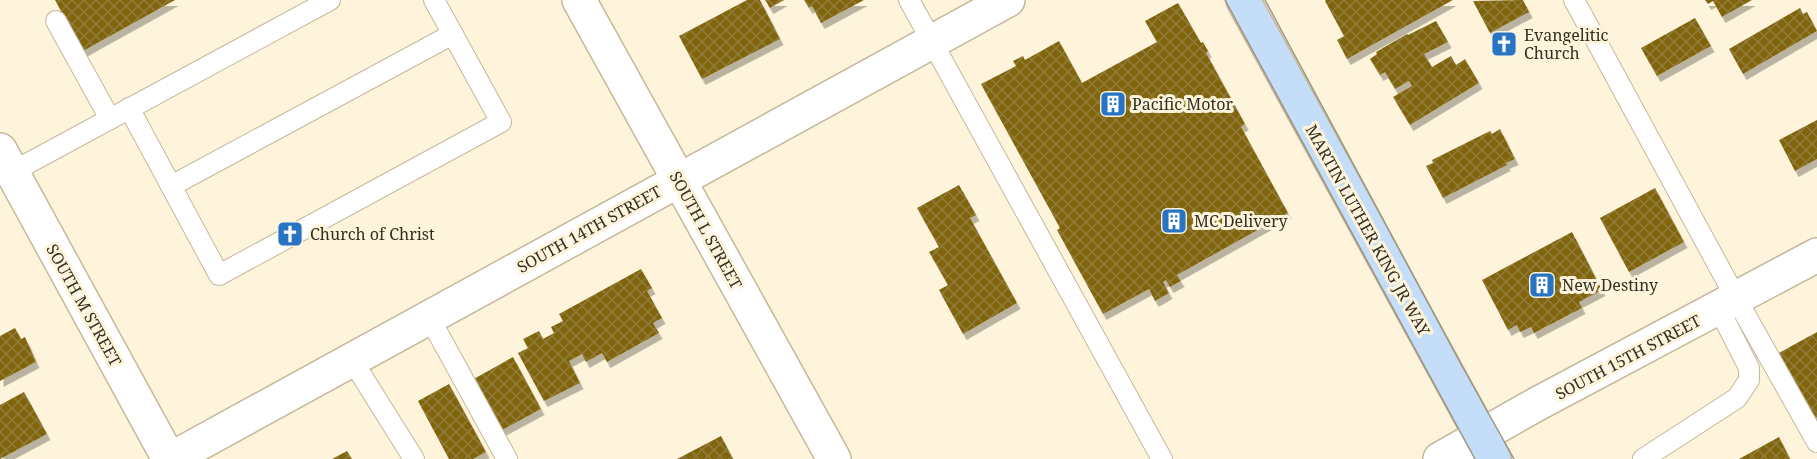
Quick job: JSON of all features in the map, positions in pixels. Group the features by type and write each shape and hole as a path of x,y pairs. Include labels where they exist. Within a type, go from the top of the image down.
{"main road":[{"name":"MARTIN LUTHER KING JR WAY","path":"1243,0 1488,448"}],"street":[{"name":"SOUTH L STREET","path":"579,0 834,459"},
{"name":"SOUTH 14TH STREET","path":"170,459 1008,0"},
{"name":"SOUTH M STREET","path":"6,161 170,459"},
{"name":"SOUTH 15TH STREET","path":"1440,459 1488,448 1537,404 1817,255"}],"lane":[{"path":"6,161 110,119 330,0"},
{"path":"129,108 219,275 501,122 434,0"},
{"path":"909,0 1162,459"},
{"path":"1574,0 1728,304 1817,442"},
{"path":"56,21 110,119"},
{"path":"171,186 453,34"},
{"path":"1643,459 1737,398 1749,380 1749,369 1728,304"},
{"path":"429,317 507,459"},
{"path":"352,360 414,459"}],"building":[{"path":"55,0 175,0 83,51"},
{"path":"747,0 760,0 780,39 702,79 679,36"},
{"path":"765,0 784,0 770,8"},
{"path":"804,0 864,0 821,23 812,6 809,8"},
{"path":"1326,0 1453,0 1347,59 1337,40 1344,36"},
{"path":"1523,0 1529,12 1490,33 1473,1"},
{"path":"1705,0 1752,0 1722,17 1713,1 1708,4"},
{"path":"1178,3 1208,51 1206,53 1245,124 1241,127 1288,213 1177,275 1181,281 1170,287 1166,280 1163,282 1169,293 1155,301 1149,289 1103,314 1057,230 1060,228 981,84 1016,66 1013,61 1023,56 1025,60 1059,41 1082,83 1157,42 1145,21"},
{"path":"1800,8 1803,14 1807,12 1817,31 1743,74 1729,49"},
{"path":"1695,18 1711,46 1657,76 1641,48"},
{"path":"1436,21 1448,42 1424,54 1432,67 1451,56 1456,65 1465,59 1479,83 1410,125 1393,97 1412,86 1409,81 1395,89 1385,72 1380,75 1370,59 1377,54 1376,52 1407,34"},
{"path":"1817,120 1817,159 1795,171 1779,140"},
{"path":"1500,129 1515,159 1443,198 1426,166 1433,163 1432,160 1490,131 1492,134"},
{"path":"959,185 976,215 970,218 1017,303 963,334 939,290 948,285 929,252 939,247 917,208"},
{"path":"1655,188 1684,242 1629,272 1600,218"},
{"name":"New Destiny","path":"1572,232 1602,290 1579,302 1582,308 1534,333 1531,327 1520,332 1517,325 1508,330 1482,280"},
{"path":"641,269 652,288 647,291 662,318 653,323 659,333 607,362 602,353 586,362 582,354 569,361 580,383 544,401 518,353 528,348 523,339 539,331 543,339 554,333 551,327 563,321 559,314"},
{"path":"15,328 21,339 25,337 36,362 0,381 0,336"},
{"path":"1817,332 1817,417 1814,419 1779,353"},
{"path":"513,357 541,409 500,431 472,380"},
{"path":"449,384 486,452 473,459 449,459 418,401"},
{"path":"24,392 47,434 0,459 0,405"},
{"path":"721,436 733,459 677,459"},
{"path":"1779,437 1790,459 1739,459"},
{"path":"347,451 352,459 332,459"}],"tram line":[{"path":"1225,0 1475,459"},
{"path":"1265,0 1514,459"}],"place":[{"name":"Evangelitic Church","path":"1504,44"},
{"name":"Pacific Motor","path":"1113,104"},
{"name":"MC Delivery","path":"1174,221"},
{"name":"Church of Christ","path":"290,234"},
{"name":"New Destiny","path":"1542,285"}]}
